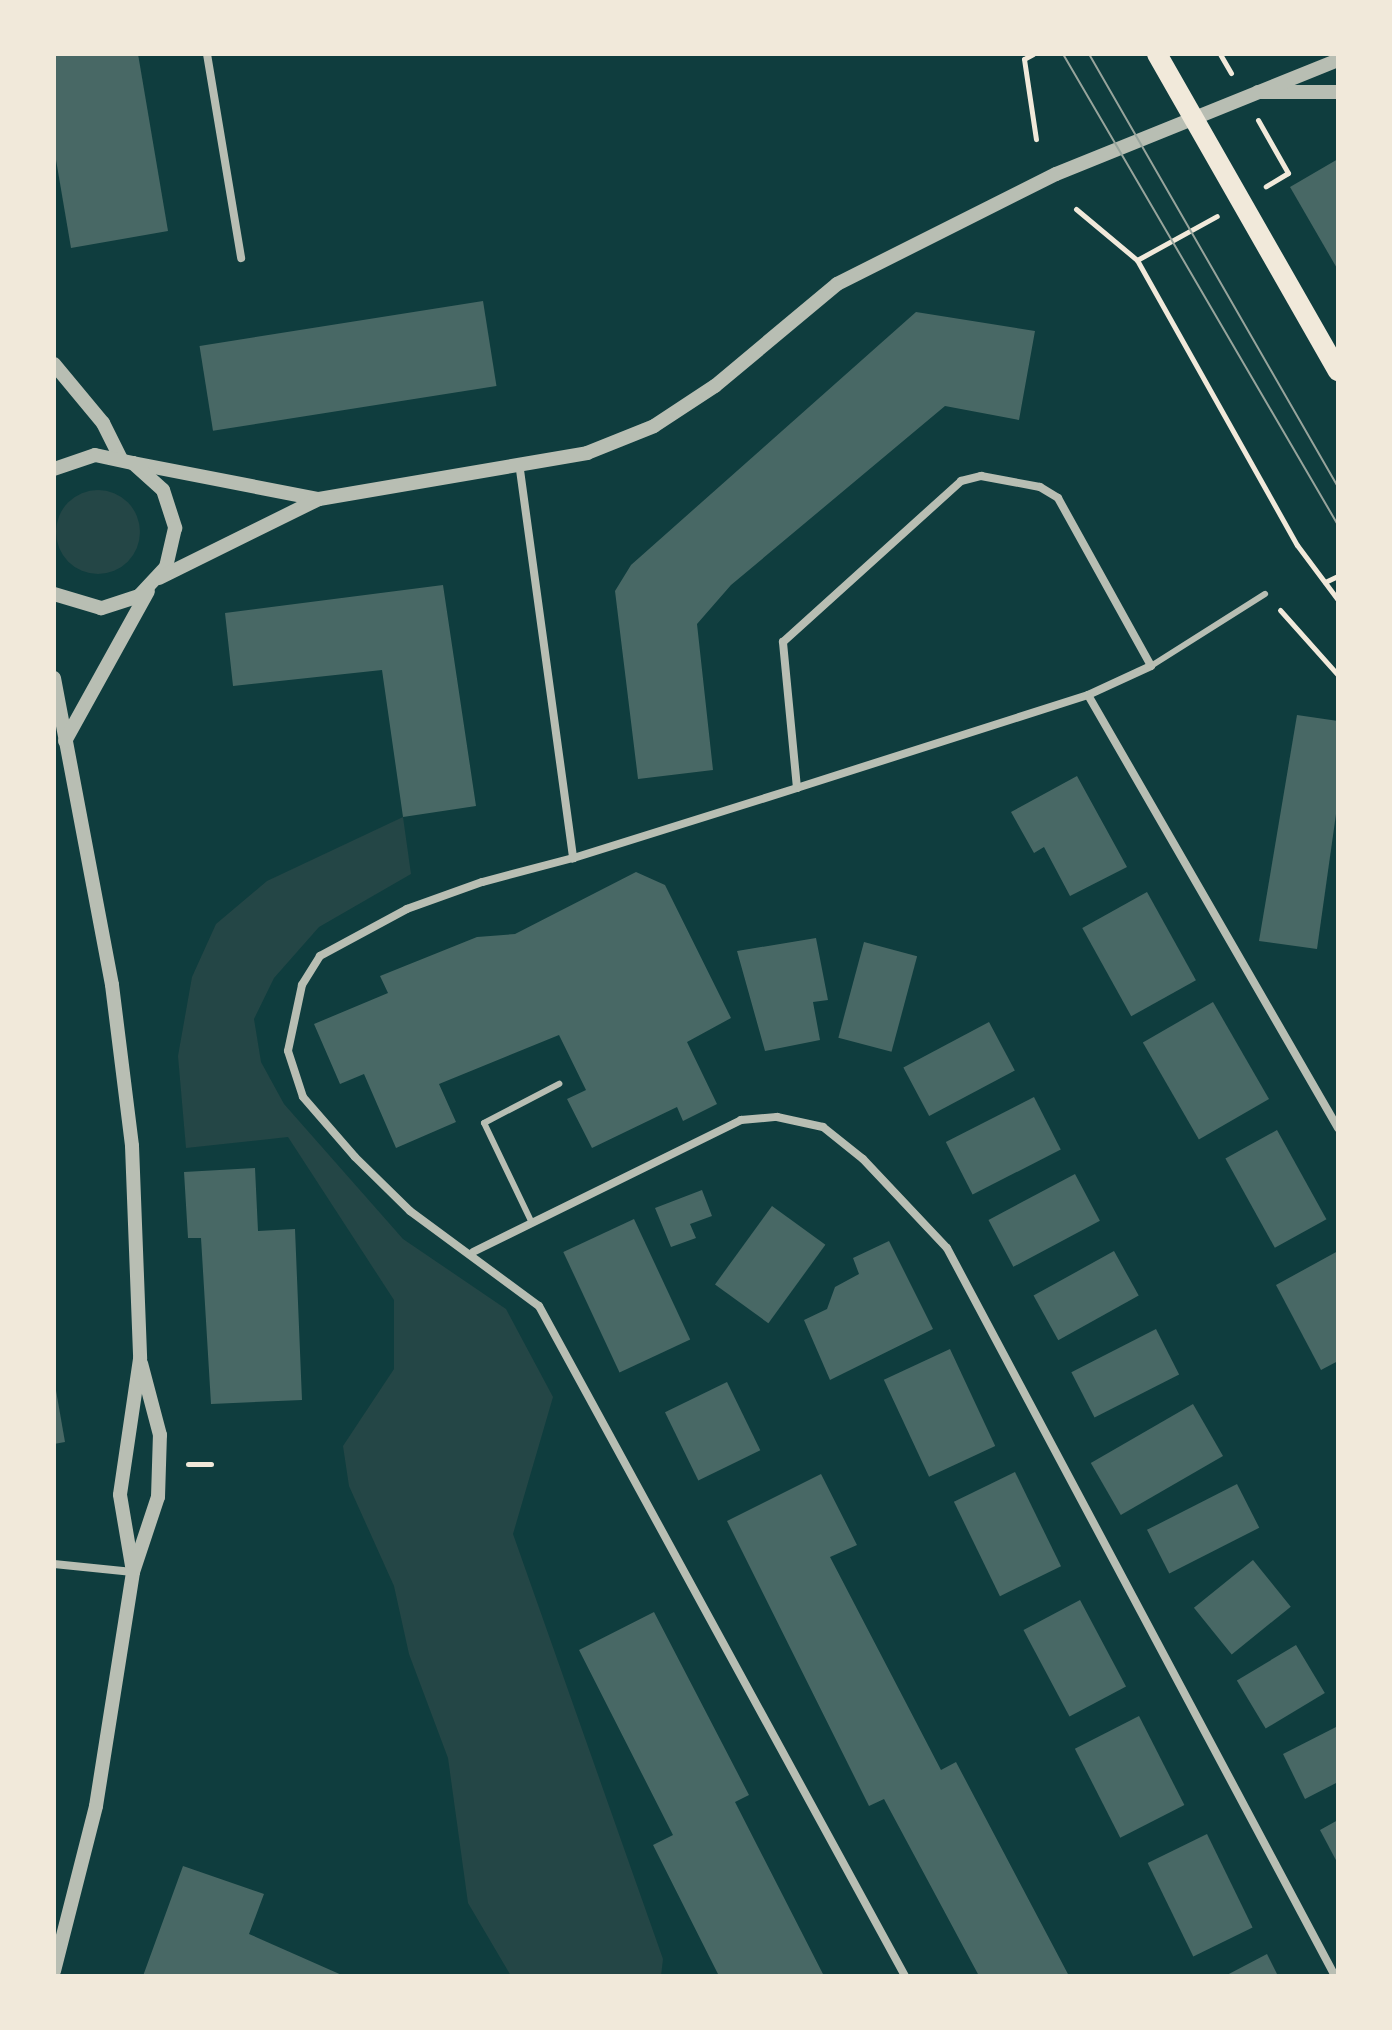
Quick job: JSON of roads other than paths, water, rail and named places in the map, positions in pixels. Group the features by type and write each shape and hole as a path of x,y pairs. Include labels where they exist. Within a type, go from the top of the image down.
{"main road":[{"path":"1157,54 1338,371"}],"street":[{"path":"207,54 241,258"},
{"path":"54,594 101,608 319,499 520,470 654,426 715,386 837,284 1192,114 1338,60"},
{"path":"1242,94 1313,87 1338,92"},
{"path":"54,364 103,423 127,461 163,490 173,515 171,554 65,741"},
{"path":"54,469 81,457 127,461 319,499"},
{"path":"520,470 573,858"},
{"path":"797,788 783,642 967,478 1040,487 1058,498 1151,666 1088,695 797,788 573,858 419,904 348,938 320,956 292,1018 288,1051 303,1097 410,1211 473,1252 539,1306 905,1976"},
{"path":"54,678 120,1044 141,1274 140,1359 120,1495 133,1572"},
{"path":"1088,695 1338,1128"},
{"path":"473,1252 741,1120 777,1117 823,1127 863,1159 947,1248 1335,1976"},
{"path":"54,1971 96,1806 133,1572 158,1497 160,1435 140,1359"},
{"path":"54,1564 133,1572"}],"lane":[{"path":"1151,666 1265,594"},
{"path":"532,1223 484,1123 559,1084"}],"tram line":[{"path":"1063,54 1338,525"},
{"path":"1089,54 1338,487"}]}
